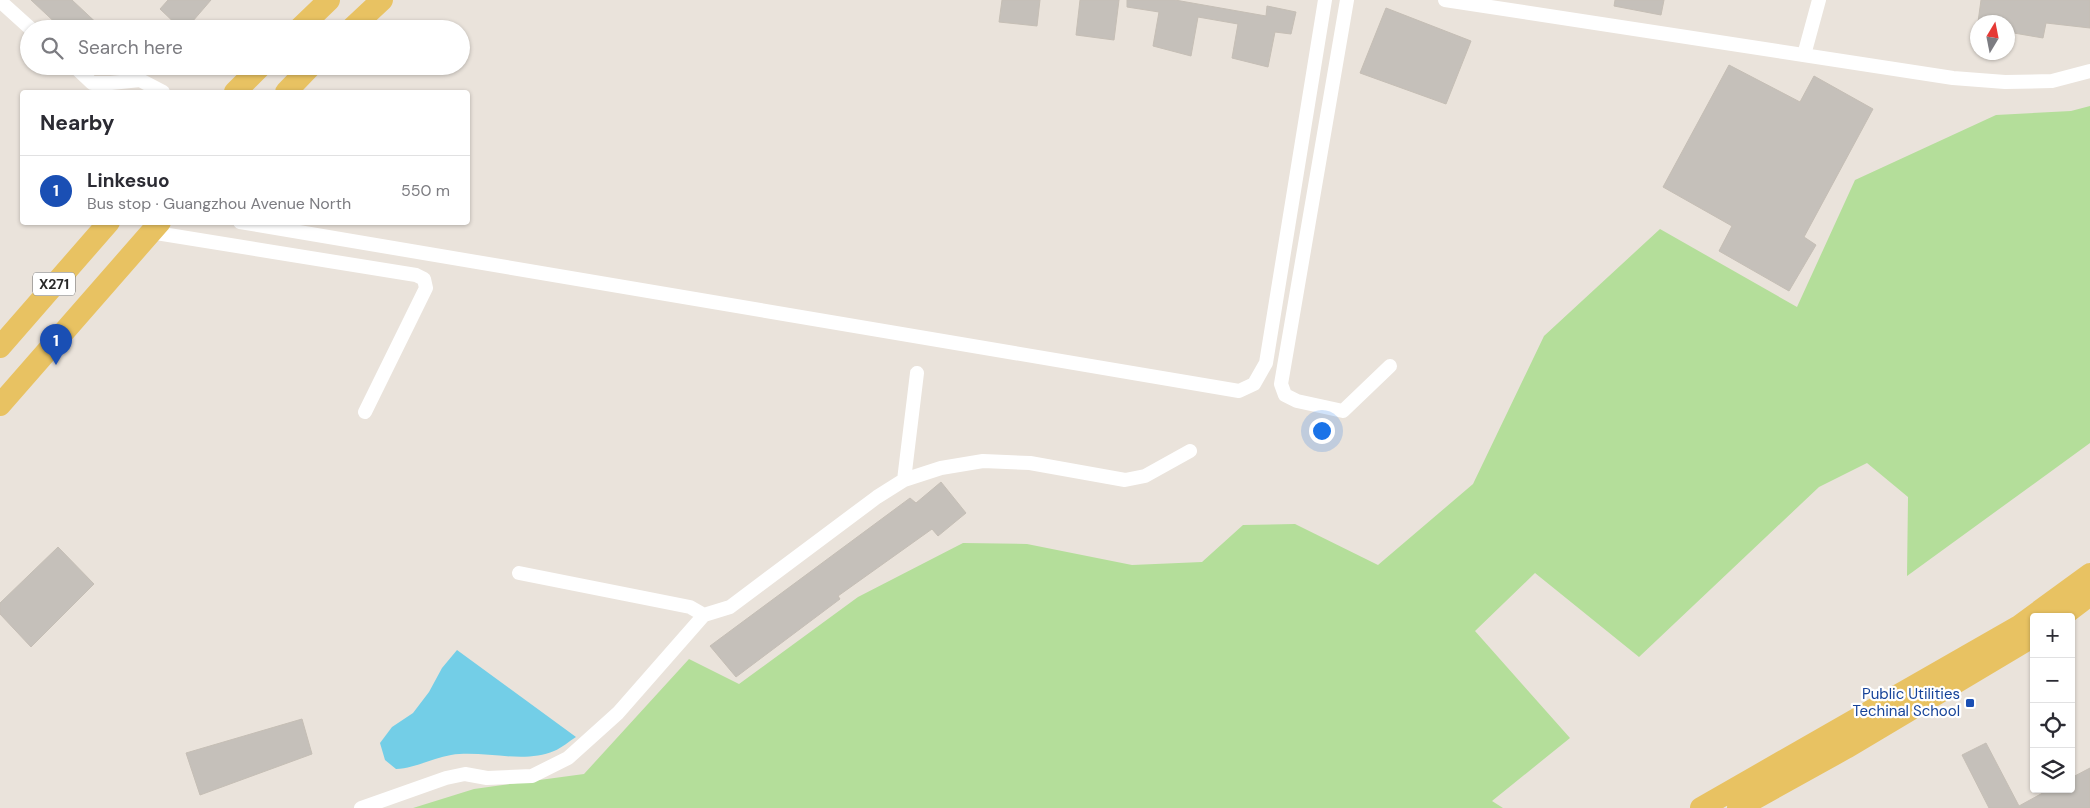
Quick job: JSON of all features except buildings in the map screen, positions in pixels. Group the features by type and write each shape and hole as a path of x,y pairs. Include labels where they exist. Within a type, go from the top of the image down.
{"main road":[{"path":"308,20 329,0"},
{"path":"360,20 382,0"},
{"path":"237,90 252,75"},
{"path":"288,90 303,75"},
{"name":"X271","path":"0,347 106,225"},
{"name":"X271","path":"0,406 155,227"},
{"path":"1701,808 2003,635 2049,605 2090,574"},
{"path":"2066,613 2090,595"},
{"path":"1738,808 1879,728 2030,638"}],"street":[{"path":"258,225 1239,391 1254,384 1266,362 1325,0"},
{"path":"1347,0 1282,384 1285,395 1297,401 1343,411 1390,366"},
{"path":"1444,0 1524,6 1804,55 1953,78 2005,82 2052,81 2090,71"},
{"path":"1804,55 1819,0"},
{"path":"0,1 22,20"},
{"path":"84,75 92,83 140,80 160,90"},
{"path":"155,227 416,275 424,280 426,288 365,412"},
{"path":"904,480 917,373"},
{"path":"361,808 465,774 487,778 532,776 568,758 618,713 704,615 730,607 877,497 904,480 941,468 983,460 1030,463 1125,480 1145,476 1190,451"},
{"path":"519,573 690,607 704,615"}],"green space":[{"path":"2090,106 2090,443 1907,576 1908,497 1867,463 1819,487 1639,657 1535,573 1475,631 1570,738 1492,801 1503,808 413,808 474,789 584,774 689,659 739,684 858,597 963,543 1027,544 1132,565 1202,562 1243,525 1295,524 1378,565 1473,484 1544,336 1660,229 1797,307 1855,180 1996,115 2071,111"}],"water":[{"path":"457,650 576,737 557,750 542,755 517,757 477,754 451,755 410,767 396,769 385,760 380,743 392,727 413,713 429,692 442,668"}],"place":[{"name":"Linkesuo","path":"56,365"},
{"name":"Public Utilities Techinal School","path":"1970,703"}]}
